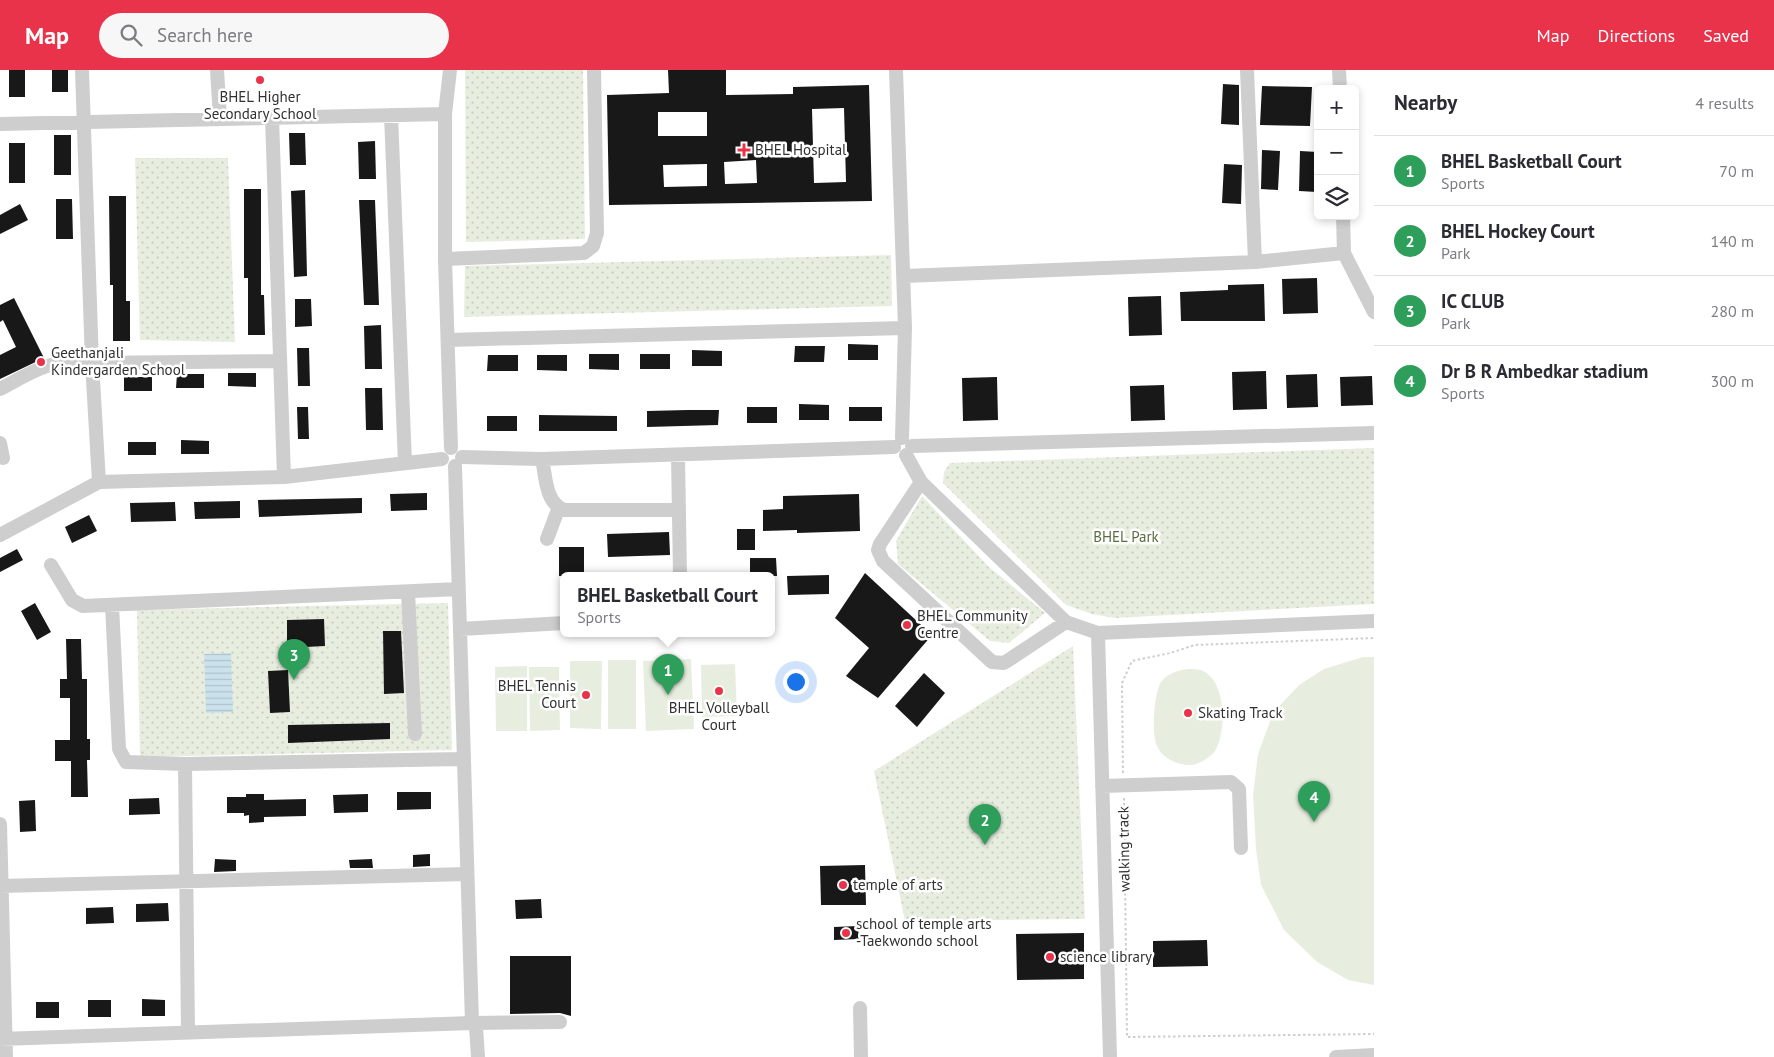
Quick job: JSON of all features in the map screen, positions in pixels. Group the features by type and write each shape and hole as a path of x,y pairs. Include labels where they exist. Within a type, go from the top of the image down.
{"street":[{"path":"82,70 92,363 99,482"},
{"path":"217,70 220,118"},
{"path":"450,70 445,114 445,259 460,629 472,1023 476,1027 478,1057"},
{"path":"445,259 584,253 593,246 597,233 594,70"},
{"path":"896,70 904,276 904,446 921,482 1066,622 1098,632 1374,621"},
{"path":"1247,70 1255,262"},
{"path":"1339,70 1340,85"},
{"path":"0,124 445,114"},
{"path":"391,115 405,463"},
{"path":"272,117 284,477"},
{"path":"1343,220 1344,253 1374,312"},
{"path":"904,276 1255,262 1344,253"},
{"path":"448,340 905,328"},
{"path":"0,389 54,363 71,360 92,363 280,361"},
{"path":"0,535 99,482 284,477 452,457 542,459 904,446 1374,433"},
{"path":"0,443 3,458"},
{"path":"678,455 680,572"},
{"path":"542,459 549,495 552,503 559,508 572,510 679,510"},
{"path":"921,482 880,544 878,550 883,561 992,662 1004,663 1066,622"},
{"path":"547,539 559,508"},
{"path":"51,565 72,600 83,606 458,589"},
{"path":"408,592 415,734"},
{"path":"112,605 118,749 126,762 185,764 463,759"},
{"path":"460,629 560,624"},
{"path":"1098,632 1110,1057"},
{"path":"185,764 188,1032"},
{"path":"1102,786 1231,782 1236,784 1239,788 1241,848"},
{"path":"0,824 3,1039 6,1057"},
{"path":"0,886 467,874"},
{"path":"860,1008 861,1057"},
{"path":"3,1039 472,1023 560,1022"},
{"path":"468,1057 468,1027 472,1023"},
{"path":"1336,1057 1374,1056"}],"path":[{"name":"walking track","path":"1374,638 1195,644 1170,653 1132,662 1122,683 1127,1036 1374,1034"}],"green space":[{"path":"465,70 583,70 585,239 466,242"},
{"path":"135,158 228,158 235,342 140,340"},
{"path":"891,255 892,306 464,317 465,266"},
{"name":"BHEL Park","path":"1374,448 1374,604 1115,618 1092,614 1066,605 943,483 944,472 950,463"},
{"path":"922,496 989,567 1045,613 1009,643 990,641 898,564 896,541"},
{"path":"448,603 452,750 140,757 137,610"},
{"path":"1073,646 1085,919 905,921 874,771"},
{"path":"1363,657 1374,657 1374,985 1348,980 1317,962 1284,930 1261,885 1256,849 1253,795 1258,754 1273,713 1299,685 1324,669"},
{"path":"691,659 694,729 646,731 643,661"},
{"name":"BHEL Tennis Court","path":"608,660 636,660 636,729 608,729"},
{"name":"BHEL Tennis Court","path":"570,661 602,661 601,729 570,728"},
{"name":"BHEL Volleyball Court","path":"735,664 737,716 702,717 701,665"},
{"name":"BHEL Tennis Court","path":"527,666 527,731 496,731 495,667"},
{"name":"BHEL Tennis Court","path":"529,667 559,667 560,730 530,731"},
{"name":"Skating Track","path":"1187,669 1201,670 1211,677 1220,696 1223,720 1219,743 1215,751 1205,760 1192,765 1177,763 1163,755 1157,746 1154,732 1155,704 1161,682 1170,674"}],"water":[{"path":"231,653 233,712 206,713 204,654"}],"building":[{"path":"9,70 25,70 25,97 9,97"},
{"path":"52,70 68,70 68,92 52,92"},
{"path":"668,70 726,70 726,95 793,94 793,87 869,85 872,201 609,205 607,95 669,93","holes":["844,108 846,182 814,183 812,109","658,112 707,112 707,136 658,136","756,160 757,183 725,184 724,162","707,164 707,186 664,187 663,165"]},
{"path":"1223,84 1239,85 1239,125 1221,124"},
{"path":"1262,86 1312,87 1310,126 1260,125"},
{"path":"289,133 305,133 306,165 290,165"},
{"path":"54,135 71,135 71,175 54,175"},
{"path":"375,141 376,179 359,179 358,142"},
{"path":"9,143 25,143 25,183 9,183"},
{"path":"1262,150 1280,151 1278,190 1261,189"},
{"path":"1300,151 1314,152 1314,192 1299,191"},
{"path":"1224,164 1242,165 1241,204 1222,203"},
{"path":"244,189 261,189 261,295 264,295 265,335 248,335 248,278 244,278"},
{"path":"305,190 307,276 294,277 291,191"},
{"path":"109,196 126,196 126,301 130,301 130,341 113,341 113,285 110,285"},
{"path":"56,199 72,199 73,239 56,239"},
{"path":"359,200 375,200 379,305 364,305"},
{"path":"20,204 28,220 0,234 0,215"},
{"path":"1317,278 1318,313 1283,314 1282,279"},
{"path":"1264,284 1265,321 1181,321 1180,292 1228,290 1228,285"},
{"path":"1161,296 1162,335 1129,336 1128,297"},
{"path":"14,298 44,358 0,379 0,355 16,347 3,320 0,322 0,305"},
{"path":"295,299 311,299 312,326 295,327"},
{"path":"381,325 382,369 365,369 364,326"},
{"path":"848,344 878,345 878,360 848,360"},
{"path":"795,346 825,346 824,362 794,362"},
{"path":"297,348 309,348 310,386 298,386"},
{"path":"692,350 722,351 722,366 692,366"},
{"path":"589,354 619,354 619,370 589,369"},
{"path":"640,354 670,354 670,369 640,369"},
{"path":"488,355 518,355 518,371 487,371"},
{"path":"537,355 567,355 567,371 537,370"},
{"path":"1266,371 1267,409 1233,410 1232,372"},
{"path":"228,373 256,373 256,387 228,386"},
{"path":"177,374 204,374 204,388 176,388"},
{"path":"1317,374 1318,407 1287,408 1286,375"},
{"path":"1372,376 1373,405 1341,406 1340,377"},
{"path":"124,377 152,377 152,391 124,391"},
{"path":"997,377 998,420 963,421 962,378"},
{"path":"1164,385 1165,420 1131,421 1130,386"},
{"path":"365,388 382,388 383,430 366,430"},
{"path":"799,404 829,405 829,420 799,420"},
{"path":"297,407 308,407 309,439 298,439"},
{"path":"747,407 777,407 777,423 747,423"},
{"path":"849,407 882,407 882,421 849,421"},
{"path":"719,410 718,425 647,427 647,411"},
{"path":"539,415 617,416 617,431 539,431"},
{"path":"487,416 517,416 517,431 487,431"},
{"path":"181,440 209,441 209,454 181,454"},
{"path":"128,442 156,442 156,455 128,455"},
{"path":"427,493 427,510 391,511 390,494"},
{"path":"859,494 860,531 797,533 797,530 763,531 763,510 783,509 783,496"},
{"path":"362,498 362,513 259,517 258,500"},
{"path":"240,501 240,518 195,519 194,502"},
{"path":"175,502 176,521 131,522 130,503"},
{"path":"89,515 97,531 72,543 65,527"},
{"path":"737,529 755,529 755,550 737,550"},
{"path":"669,532 670,555 608,557 607,534"},
{"path":"559,547 584,547 584,572 560,572 559,576"},
{"path":"17,549 23,560 0,572 0,558"},
{"path":"750,558 776,558 777,576 775,576 775,572 750,572"},
{"path":"865,573 932,635 878,698 846,676 869,648 835,618"},
{"path":"829,575 829,594 788,595 787,576"},
{"path":"35,603 51,632 37,640 21,611"},
{"path":"324,619 325,646 287,648 287,620"},
{"path":"383,631 401,631 404,693 384,694"},
{"path":"66,639 81,639 82,679 87,679 87,739 90,739 90,760 87,760 88,797 71,797 71,761 55,761 55,740 70,740 70,698 60,698 60,679 67,679"},
{"path":"288,670 290,712 270,713 268,671"},
{"path":"924,673 945,693 917,727 895,706"},
{"path":"390,723 390,739 288,743 288,725"},
{"path":"397,792 431,792 431,809 397,810"},
{"path":"246,794 264,794 264,800 306,799 306,816 264,817 264,822 249,823 249,815 244,816 244,813 227,813 227,797 246,797"},
{"path":"368,794 368,812 334,813 333,795"},
{"path":"159,798 160,814 129,815 129,799"},
{"path":"35,800 36,831 20,832 19,801"},
{"path":"430,854 430,866 413,867 413,855"},
{"path":"215,859 236,860 236,871 214,872"},
{"path":"372,859 373,868 350,868 349,860"},
{"name":"temple of arts","path":"865,865 866,905 821,905 820,866"},
{"path":"541,899 542,918 516,919 515,900"},
{"path":"168,903 169,921 136,922 136,904"},
{"path":"113,907 114,923 86,924 86,908"},
{"name":"school of temple arts -Taekwondo school","path":"858,926 859,939 834,940 834,927"},
{"name":"science library","path":"1084,933 1084,979 1017,980 1016,934"},
{"path":"1207,940 1208,966 1153,967 1153,941"},
{"path":"510,956 571,956 571,1016 560,1013 510,1014"},
{"path":"142,999 165,1000 165,1016 142,1016"},
{"path":"88,1000 111,1000 111,1017 88,1017"},
{"path":"36,1002 59,1002 59,1018 36,1018"}],"place":[{"name":"BHEL Higher Secondary School","path":"260,80"},
{"name":"BHEL Hospital","path":"744,150"},
{"name":"Geethanjali Kindergarden School","path":"41,362"},
{"name":"BHEL Community Centre","path":"907,625"},
{"name":"IC CLUB","path":"294,680"},
{"name":"BHEL Volleyball Court","path":"719,691"},
{"name":"BHEL Tennis Court","path":"586,695"},
{"name":"BHEL Basketball Court","path":"668,695"},
{"name":"Skating Track","path":"1188,713"},
{"name":"Dr B R Ambedkar stadium","path":"1314,822"},
{"name":"BHEL Hockey Court","path":"985,845"},
{"name":"temple of arts","path":"843,885"},
{"name":"school of temple arts -Taekwondo school","path":"846,933"},
{"name":"science library","path":"1050,957"}]}
